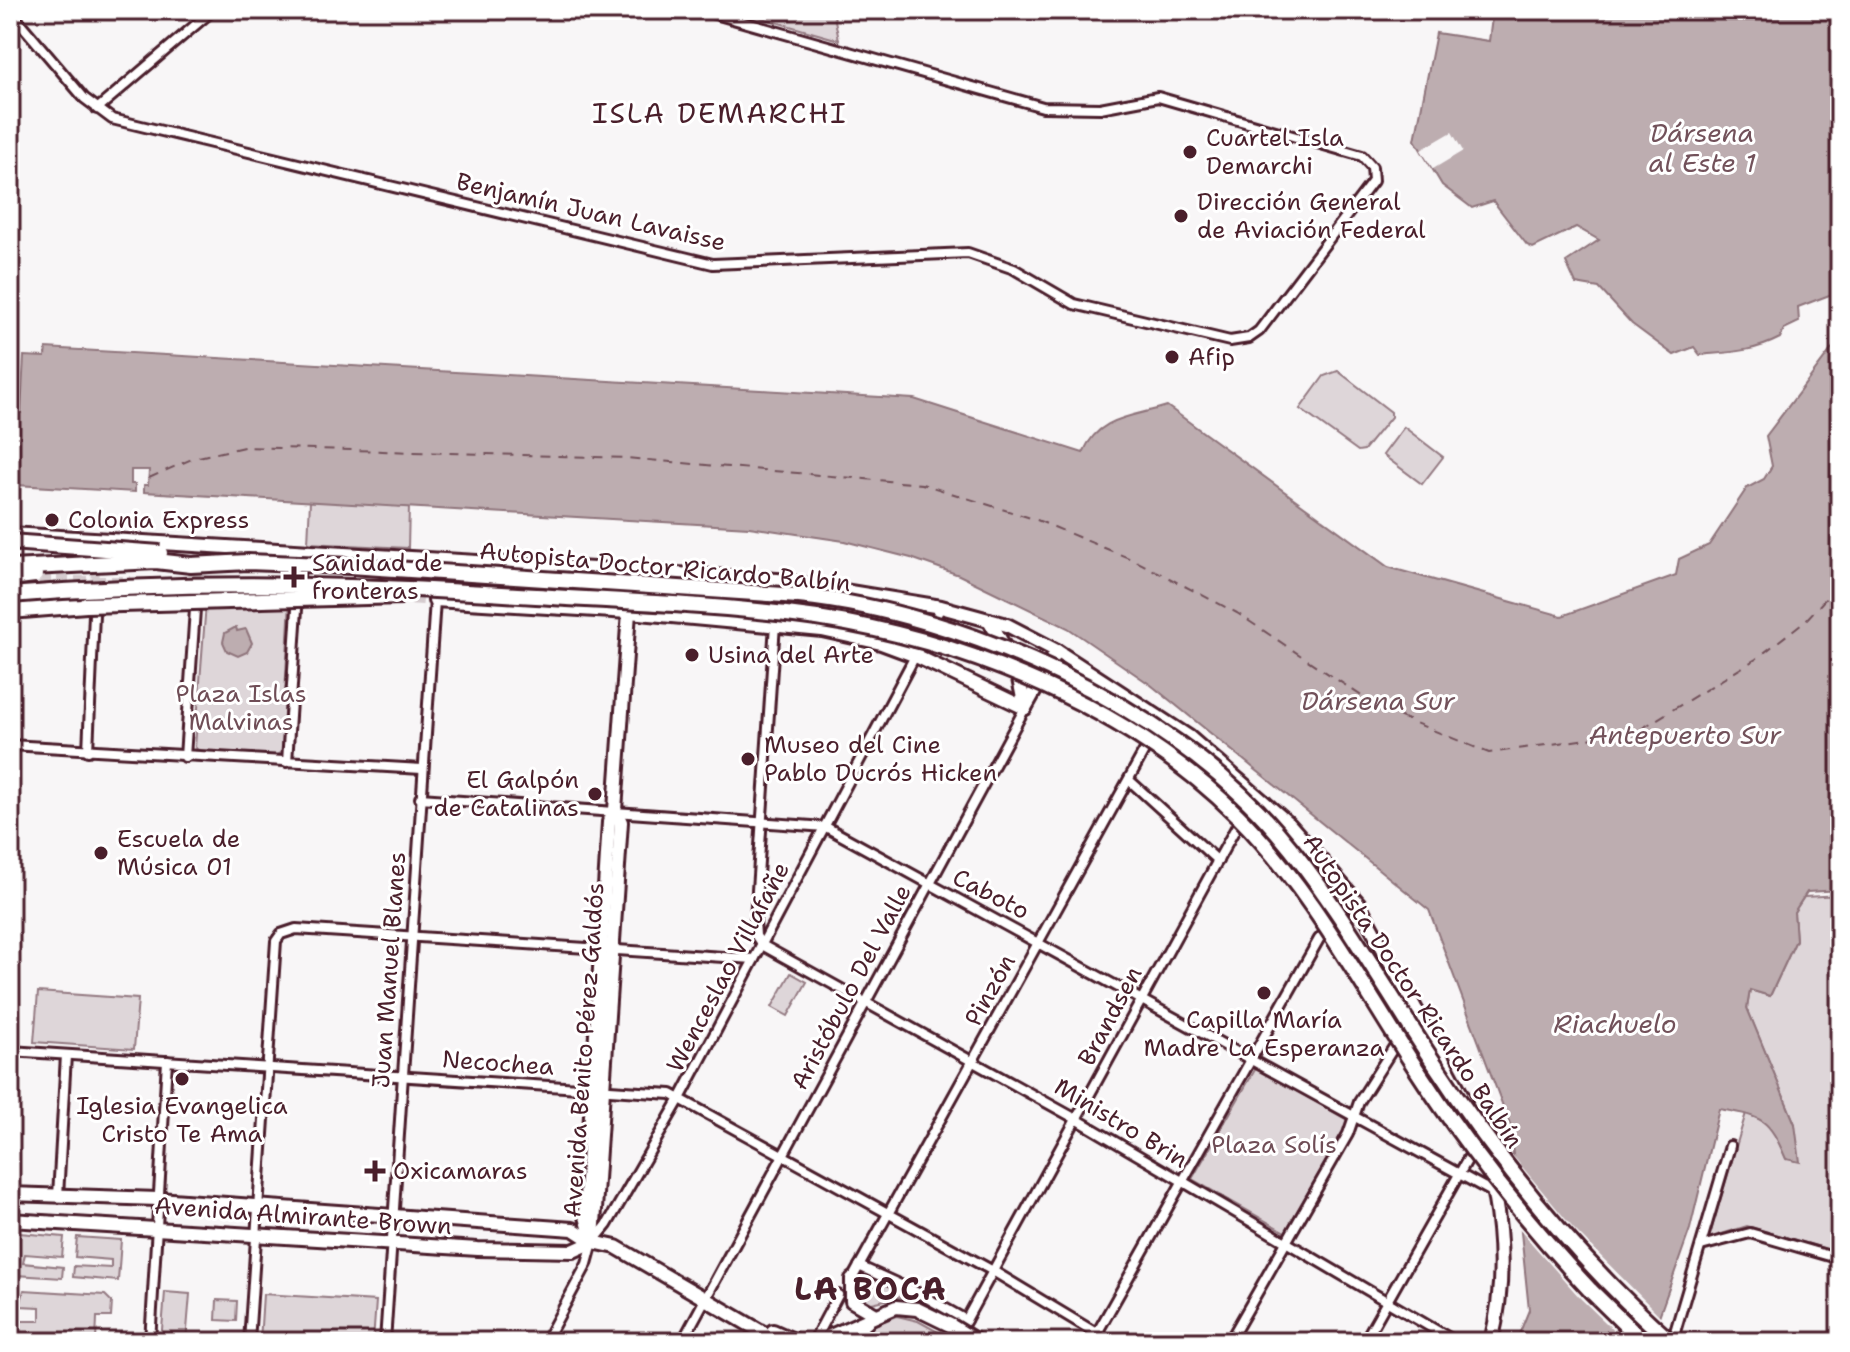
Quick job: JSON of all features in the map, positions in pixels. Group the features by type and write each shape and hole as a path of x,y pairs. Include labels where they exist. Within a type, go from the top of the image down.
{"highway":[{"path":"10,536 248,562"},
{"name":"Autopista Doctor Ricardo Balbín","path":"10,568 156,561 191,565 248,562 688,586 827,599 887,610 984,641 1118,705 1201,760 1276,830 1318,884 1430,1057 1505,1163 1565,1236 1672,1342"},
{"path":"10,578 191,565"},
{"name":"Autopista Doctor Ricardo Balbín","path":"10,595 140,586 273,583 737,609 819,619 873,630 959,654 1044,687 1163,754 1216,795 1284,868 1474,1153 1558,1257 1643,1342"},
{"path":"10,611 490,593"}],"main road":[{"path":"10,536 777,580 941,607 987,618 1057,651 1162,718 1210,755 1252,798 1306,842 1355,897 1418,1009 1480,1138 1494,1193 1502,1260 1491,1342"},
{"path":"435,600 775,624 849,636 916,656 1025,708"},
{"name":"Avenida Benito Pérez Galdós","path":"593,1242 585,1218 621,822 615,810 629,612"},
{"path":"987,618 1013,660 1025,708"},
{"name":"Aristóbulo Del Valle","path":"1025,708 1057,651"},
{"path":"1252,798 1336,916 1480,1138"},
{"name":"Avenida Almirante Brown","path":"10,1194 158,1199 573,1229 593,1242 613,1245 779,1342"},
{"name":"Avenida Almirante Brown","path":"10,1220 390,1244 573,1251 593,1242"},
{"path":"852,1279 849,1294 853,1303 876,1315"},
{"path":"815,1342 896,1307 911,1307 978,1342"},
{"path":"842,1342 876,1315"},
{"path":"856,1342 876,1315"},
{"name":"Avenida Almirante Brown","path":"758,1328 798,1342"}],"street":[{"name":"Benjamín Juan Lavaisse","path":"10,11 97,109 112,119 713,264 968,253 1014,269 1074,304 1230,341 1249,338 1259,331 1373,181 1372,167 1362,156 1158,97 1100,108 1043,107 701,10"},
{"path":"97,109 206,12"},
{"path":"287,762 301,551"},
{"name":"Juan Manuel Blanes","path":"385,1342 435,600"},
{"name":"Wenceslao Villafañe","path":"545,1342 587,1264 593,1242 607,1225 681,1097 941,607"},
{"path":"88,751 90,609"},
{"path":"185,757 195,609"},
{"path":"762,945 756,936 755,920 775,624"},
{"name":"Aristóbulo Del Valle","path":"682,1342 869,1003 1025,708"},
{"name":"Pinzón","path":"852,1279 1162,718"},
{"path":"10,745 422,769"},
{"path":"1129,780 1218,861"},
{"name":"Caboto","path":"420,798 826,827 1252,1057 1494,1193"},
{"name":"Brandsen","path":"954,1342 1252,798"},
{"path":"1094,1338 1319,939 1355,897"},
{"path":"249,1342 276,941 284,932 296,929 754,959"},
{"name":"Ministro Brin","path":"762,945 974,1060 1456,1342"},
{"path":"1229,1342 1348,1134 1360,1099 1418,1009"},
{"name":"Necochea","path":"10,1051 668,1093 681,1097 993,1271 1094,1338 1111,1342"},
{"path":"58,1196 66,1055"},
{"path":"150,1342 167,1061"},
{"path":"1364,1342 1480,1138"},
{"path":"1672,1342 1730,1146"},
{"path":"1701,1246 1750,1233 1840,1259"},
{"path":"859,1266 918,1293 966,1320"},
{"path":"815,1342 838,1295"}],"green space":[{"path":"734,10 833,10 839,40"},
{"path":"1338,371 1391,412 1391,417 1364,450 1358,451 1300,409 1324,376"},
{"path":"1404,427 1443,457 1422,484 1383,455"},
{"path":"310,501 409,506 408,548 308,543"},
{"name":"Plaza Islas Malvinas","path":"290,600 282,751 276,756 200,753 195,747 206,603"},
{"path":"1840,895 1840,1253 1747,1226 1709,1238 1746,1113 1771,1125 1786,1158 1795,1124 1747,1008 1750,990 1770,996 1796,940 1794,912 1804,897"},
{"path":"791,973 807,982 788,1016 772,1007"},
{"path":"38,992 138,999 134,1049 34,1042"},
{"name":"Plaza Solís","path":"1256,1068 1349,1121 1285,1232 1192,1179"},
{"path":"19,1233 64,1237 62,1257 25,1254 23,1263 63,1267 62,1278 16,1275"},
{"path":"77,1237 121,1240 118,1281 73,1277 74,1266 111,1268 111,1260 75,1257"},
{"path":"862,1273 922,1300 898,1297 863,1305 853,1290"},
{"path":"24,1290 105,1295 112,1302 111,1317 97,1317 96,1342 19,1342 20,1321 40,1321 40,1307 20,1306"},
{"path":"165,1292 190,1294 186,1342 161,1342"},
{"path":"263,1294 376,1301 373,1342 260,1342"},
{"path":"217,1300 237,1301 236,1321 216,1320"},
{"path":"897,1316 918,1321 951,1339 949,1342 908,1342 893,1334 888,1342 863,1342 874,1325"}],"water":[{"name":"Dársena al Este 1","path":"1493,10 1840,10 1840,291 1798,307 1799,322 1784,329 1780,338 1770,343 1742,351 1700,355 1694,347 1674,355 1632,324 1599,288 1576,284 1566,262 1599,240 1576,227 1533,248 1527,245 1493,201 1472,208 1442,185 1415,140 1436,33 1489,41"},
{"path":"1840,338 1840,890 1807,892 1794,912 1796,940 1770,996 1750,990 1747,1008 1795,1124 1800,1162 1786,1159 1774,1135 1762,1121 1746,1114 1719,1109 1690,1229 1650,1342 1516,1342 1529,1310 1510,1125 1429,910 1151,685 1068,628 959,575 911,558 844,541 749,527 144,492 149,470 131,470 131,484 135,484 135,492 16,485 18,439 10,438 10,413 21,413 24,356 45,357 46,348 914,399 1083,453 1089,441 1107,425 1167,406 1388,567 1562,616 1676,575 1679,559 1709,545 1747,488 1764,479 1772,466 1766,436"},
{"path":"236,627 237,631 246,629 252,643 247,652 238,656 227,651 223,642 225,633"}],"pier":[{"path":"1452,132 1463,151 1433,169 1421,150"},
{"path":"1509,1151 1573,1228 1663,1319 1656,1339 1591,1275 1512,1185"},
{"path":"1513,1191 1564,1251 1655,1342 1626,1342 1581,1299 1517,1227"}],"ferry route":[{"path":"149,478 194,458 244,447 626,458 922,484 1037,520 1136,561 1237,613 1381,709 1489,753 1636,732 1756,659 1806,620 1840,583"}],"tunnel":[{"path":"195,605 199,545"},
{"path":"95,593 96,563"},
{"path":"21,582 131,582"},
{"path":"393,597 435,600"}],"place":[{"name":"Cuartel Isla Demarchi","path":"1190,152"},
{"name":"Dirección General de Aviación Federal","path":"1181,216"},
{"name":"Afip","path":"1172,357"},
{"name":"Colonia Express","path":"52,520"},
{"name":"Sanidad de fronteras","path":"294,577"},
{"name":"Usina del Arte","path":"692,655"},
{"name":"Museo del Cine Pablo Ducrós Hicken","path":"748,759"},
{"name":"El Galpón de Catalinas","path":"595,794"},
{"name":"Escuela de Música 01","path":"101,853"},
{"name":"Capilla María Madre La Esperanza","path":"1264,993"},
{"name":"Iglesia Evangelica Cristo Te Ama","path":"182,1079"},
{"name":"Oxicamaras","path":"375,1171"}],"district":[{"name":"ISLA DEMARCHI","path":"720,113"},
{"name":"LA BOCA","path":"871,1289"}],"water label":[{"name":"Dársena Sur","path":"1378,701"},
{"name":"Antepuerto Sur","path":"1685,735"},
{"name":"Riachuelo","path":"1615,1024"}]}
